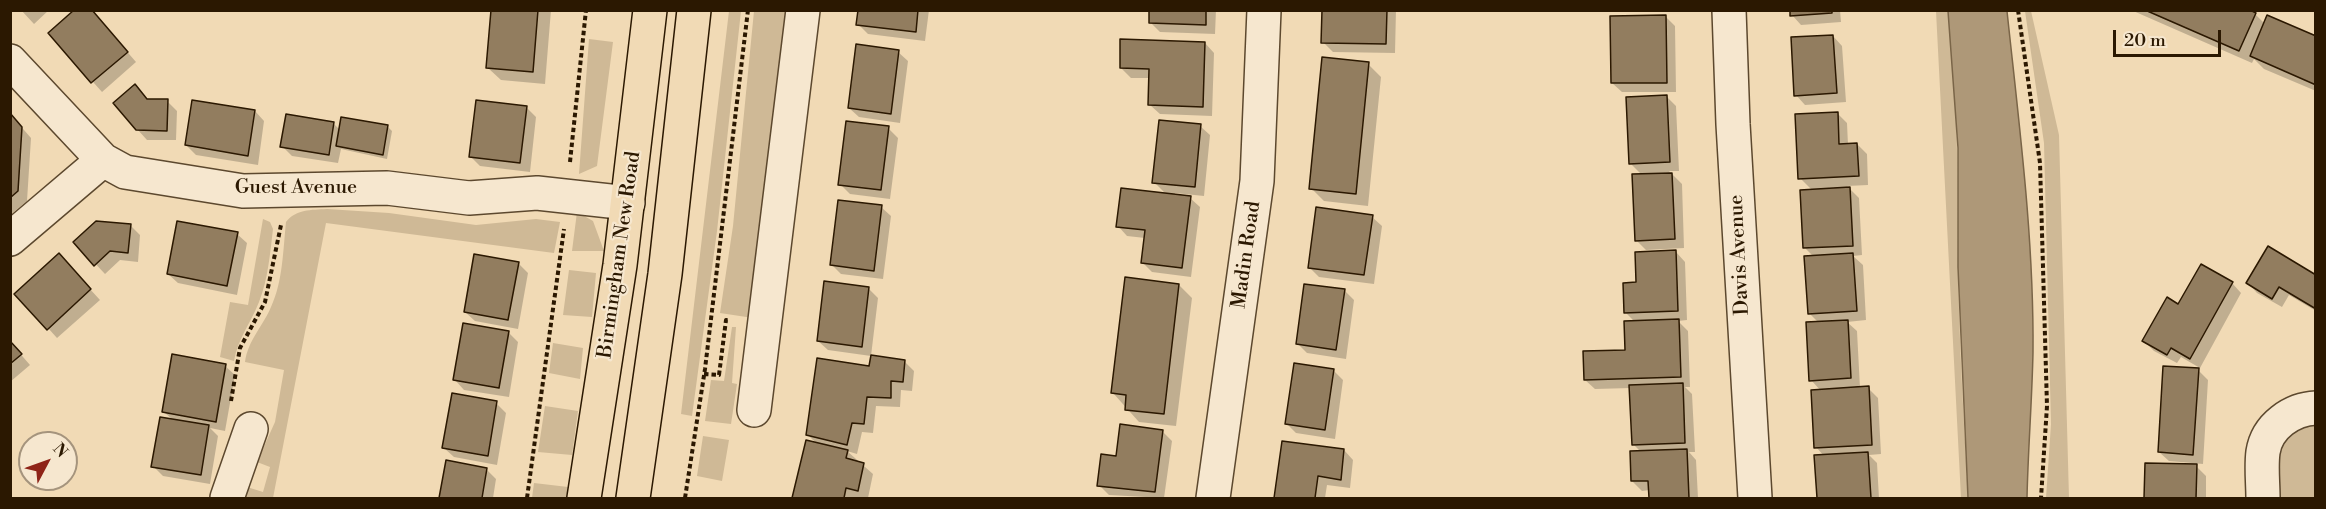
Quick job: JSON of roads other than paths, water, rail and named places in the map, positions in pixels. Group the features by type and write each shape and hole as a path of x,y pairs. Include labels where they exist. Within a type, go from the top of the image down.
{"highway":[{"name":"Birmingham New Road","path":"584,498 628,203 650,10"},
{"path":"633,498 665,274 694,10"}],"street":[{"path":"754,410 803,10"},
{"name":"Madin Road","path":"1213,498 1257,181 1264,10"},
{"name":"Davis Avenue","path":"1729,10 1733,124 1755,498"},
{"name":"Guest Avenue","path":"10,61 103,160 125,172 243,191 387,188 469,198 537,193 628,203"},
{"path":"10,240 103,160"},
{"path":"2263,498 2263,450 2272,433 2283,418 2301,408 2316,408"},
{"path":"227,498 251,429"}]}
